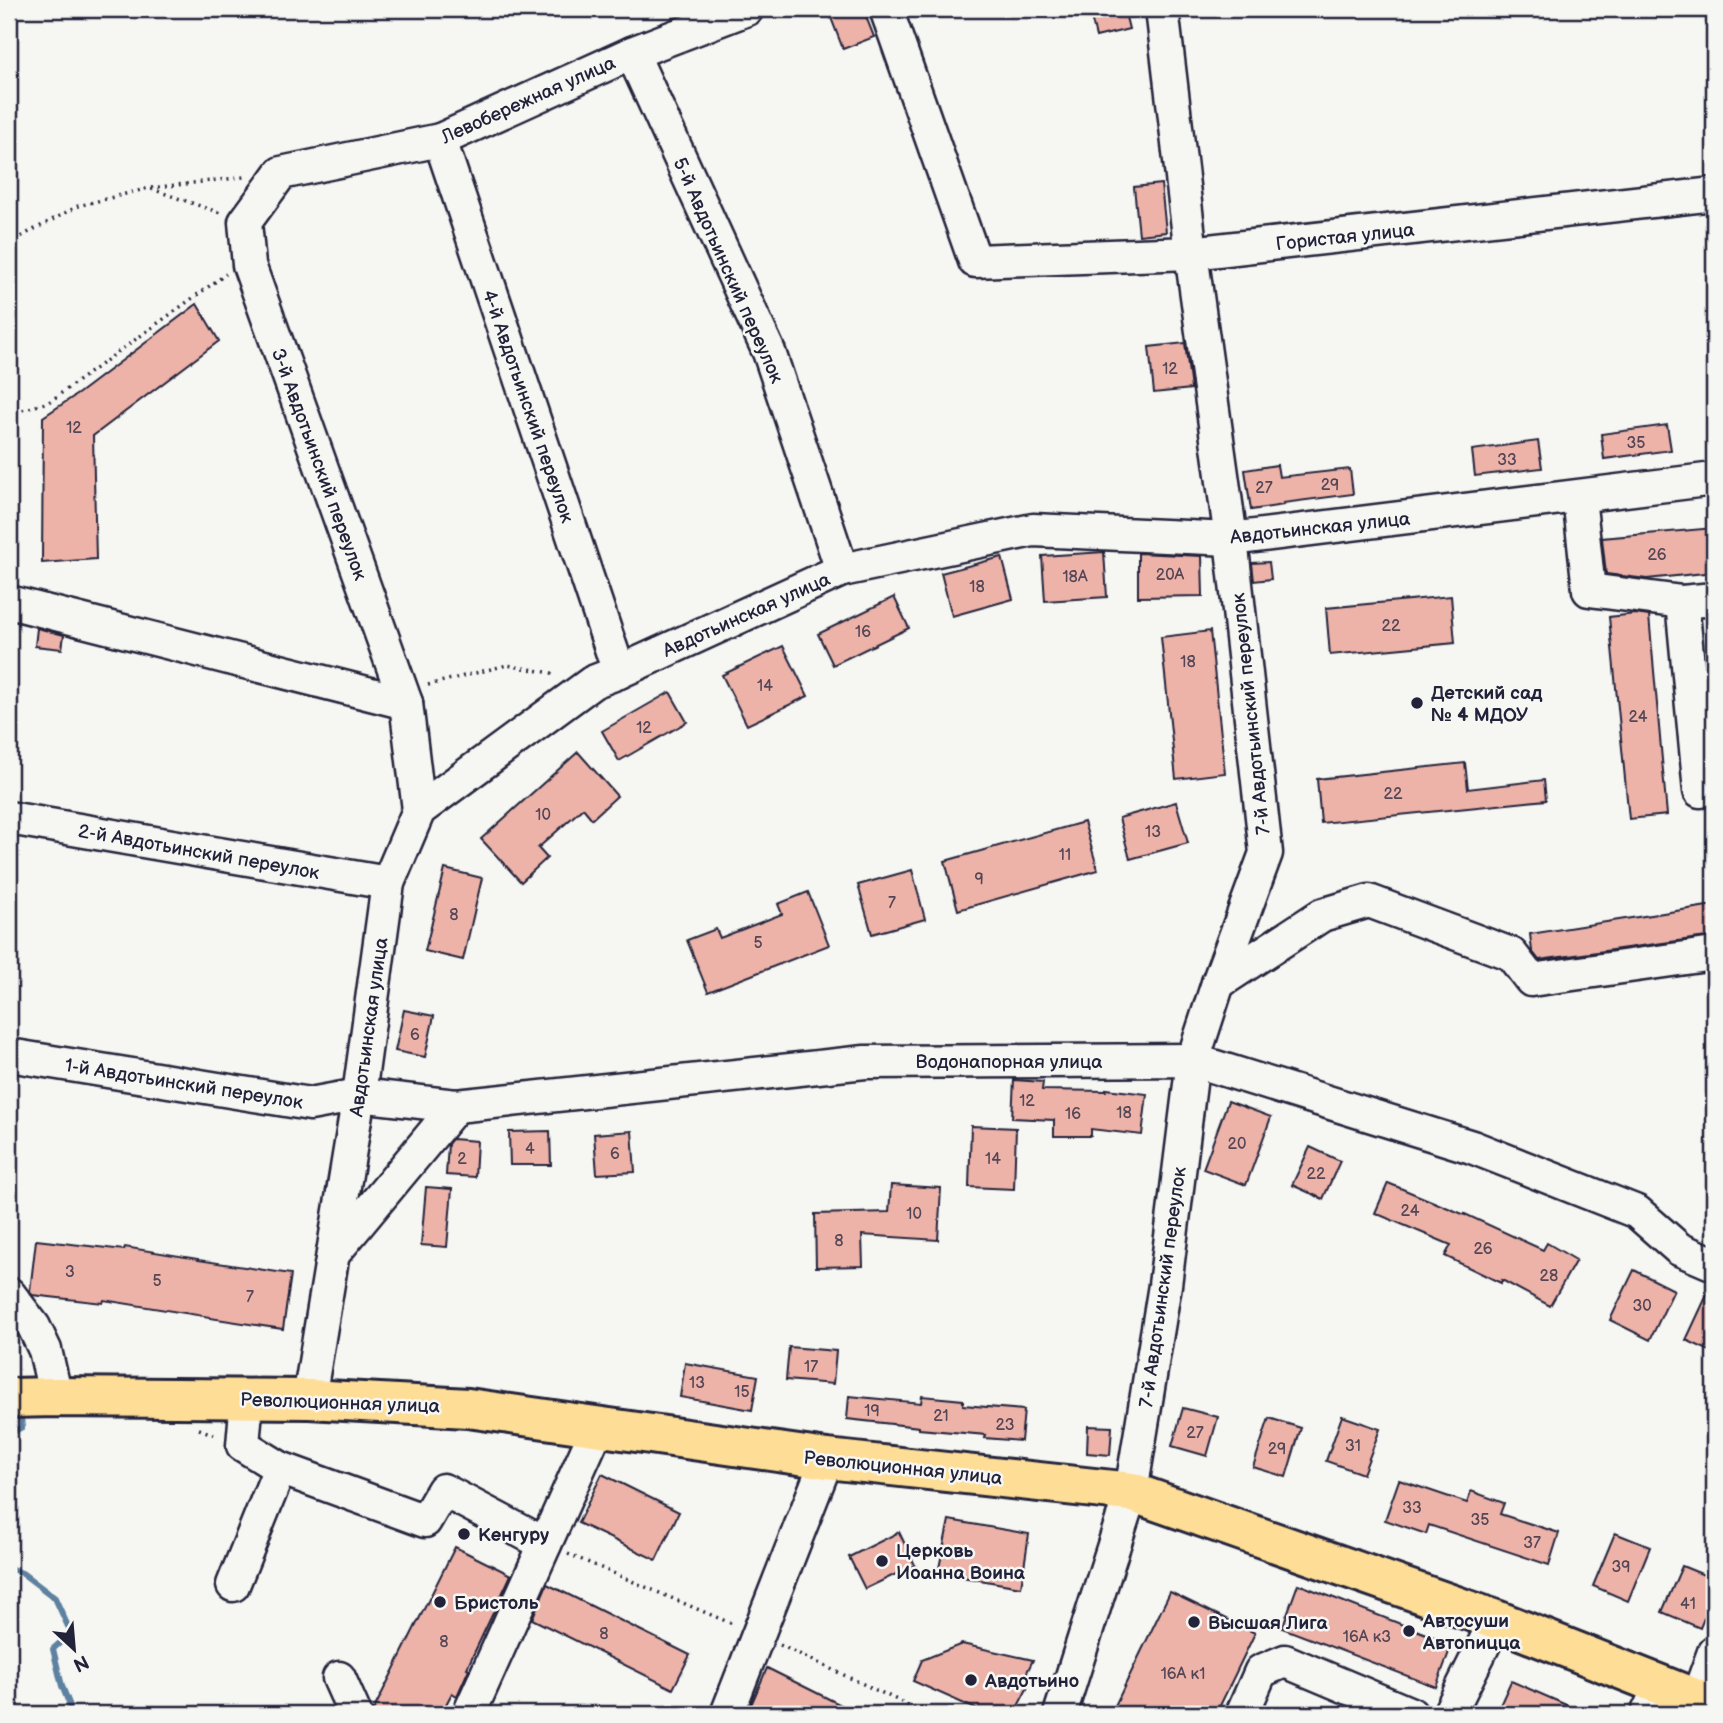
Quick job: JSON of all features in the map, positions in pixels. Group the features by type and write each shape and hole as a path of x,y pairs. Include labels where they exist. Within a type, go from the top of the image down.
{"main road":[{"name":"Революционная улица","path":"9,1398 309,1399 468,1408 827,1459 1131,1492 1496,1620 1654,1700 1706,1702"}],"street":[{"name":"Левобережная улица","path":"281,173 440,140 632,53 747,9"},
{"name":"Гористая улица","path":"886,9 975,261 1191,253 1714,194"},
{"name":"7-й Авдотьинский переулок","path":"1060,1714 1131,1492 1165,1285 1193,1060 1266,853 1231,539 1191,253 1162,9"},
{"name":"5-й Авдотьинский переулок","path":"632,53 769,352 842,570"},
{"name":"4-й Авдотьинский переулок","path":"440,140 606,677"},
{"path":"245,222 281,173"},
{"name":"3-й Авдотьинский переулок","path":"245,222 249,265 406,703 419,810"},
{"name":"Авдотьинская улица","path":"309,1399 359,1095 388,883 419,810 606,677 842,570 1033,530 1231,539 1714,479"},
{"path":"1579,496 1589,590 1682,602 1714,599"},
{"path":"9,602 406,703"},
{"path":"1682,602 1700,791"},
{"name":"2-й Авдотьинский переулок","path":"9,818 388,883"},
{"path":"1218,983 1322,915 1368,901 1511,954 1531,980 1714,954"},
{"name":"1-й Авдотьинский переулок","path":"9,1055 310,1104 359,1095"},
{"name":"Водонапорная улица","path":"359,1095 456,1106 865,1062 1193,1060 1472,1147 1637,1212 1679,1249 1714,1264"},
{"path":"333,1254 456,1106"},
{"path":"9,1294 34,1327 45,1350 56,1397"},
{"path":"247,1398 243,1445 280,1468 425,1521 443,1490 545,1544"},
{"path":"469,1714 598,1426"},
{"path":"727,1714 827,1459"},
{"path":"233,1585 280,1468"},
{"path":"1449,1714 1496,1620"},
{"path":"1706,1702 1714,1653"},
{"path":"1242,1714 1261,1671 1284,1661 1410,1714"},
{"path":"340,1678 355,1714"}],"path":[{"path":"9,243 78,206 149,188 281,173"},
{"path":"149,188 245,222"},
{"path":"9,406 22,410 49,402 222,275 249,265"},
{"path":"394,673 424,686 506,665 606,677"},
{"path":"545,1544 758,1635 927,1714"}],"building":[{"path":"846,9 863,9 874,37 843,49 830,15"},
{"path":"1089,9 1124,9 1129,29 1096,37"},
{"path":"1161,184 1166,232 1139,235 1134,187"},
{"path":"197,304 219,341 93,436 96,559 42,563 43,417"},
{"path":"1185,343 1191,389 1154,393 1149,347"},
{"path":"1667,425 1671,450 1604,459 1601,434"},
{"path":"1538,441 1542,468 1475,476 1472,450"},
{"path":"1277,465 1279,477 1350,469 1353,494 1251,510 1245,470"},
{"path":"1714,528 1714,572 1647,579 1606,574 1602,538"},
{"path":"1104,552 1107,597 1045,601 1042,556"},
{"path":"1138,553 1202,556 1203,596 1138,597"},
{"path":"1002,557 1013,599 952,616 941,573"},
{"path":"1269,562 1271,579 1254,581 1252,563"},
{"path":"1451,596 1455,643 1330,655 1326,608"},
{"path":"894,597 909,628 833,665 818,634"},
{"path":"1635,614 1649,616 1667,815 1629,819 1609,617"},
{"path":"37,628 64,635 62,649 35,646"},
{"path":"1210,631 1225,773 1176,779 1161,637"},
{"path":"783,646 808,696 747,725 722,675"},
{"path":"670,692 687,722 619,761 602,731"},
{"path":"578,752 617,796 592,819 583,808 538,848 547,858 521,882 481,839"},
{"path":"1465,763 1468,789 1544,780 1546,800 1321,823 1317,779"},
{"path":"1176,802 1188,843 1130,859 1119,818"},
{"path":"1084,822 1098,870 958,910 945,861"},
{"path":"445,869 482,878 463,960 425,951"},
{"path":"912,870 925,919 872,934 858,885"},
{"path":"808,892 829,945 708,992 687,940 716,929 720,938 782,914 778,904"},
{"path":"1714,905 1714,936 1539,960 1532,951 1530,934"},
{"path":"404,1010 434,1016 425,1057 395,1051"},
{"path":"1014,1080 1043,1082 1042,1090 1106,1089 1147,1094 1142,1135 1091,1129 1091,1136 1054,1136 1054,1120 1012,1118"},
{"path":"1228,1101 1271,1117 1246,1185 1203,1169"},
{"path":"971,1126 1016,1128 1014,1189 969,1187"},
{"path":"550,1131 551,1165 510,1165 509,1132"},
{"path":"632,1131 635,1172 597,1174 594,1134"},
{"path":"452,1139 477,1141 475,1177 446,1175 448,1144"},
{"path":"1310,1147 1340,1161 1323,1199 1292,1185"},
{"path":"1388,1183 1543,1250 1547,1243 1576,1260 1550,1306 1502,1280 1501,1283 1445,1256 1451,1245 1375,1213"},
{"path":"891,1185 941,1188 938,1240 862,1235 863,1266 816,1267 815,1214 889,1212"},
{"path":"426,1187 452,1189 447,1247 421,1245"},
{"path":"36,1240 124,1250 125,1247 291,1274 283,1329 104,1300 103,1303 32,1295 30,1291"},
{"path":"1634,1270 1674,1290 1650,1340 1610,1320"},
{"path":"1714,1282 1714,1353 1686,1340"},
{"path":"789,1347 836,1351 833,1384 786,1380"},
{"path":"685,1363 758,1376 752,1410 680,1397"},
{"path":"849,1396 921,1403 922,1396 963,1400 963,1405 1024,1410 1021,1441 847,1419"},
{"path":"1183,1408 1218,1417 1207,1456 1172,1446"},
{"path":"1342,1416 1380,1429 1363,1474 1326,1461"},
{"path":"1269,1418 1301,1428 1286,1477 1253,1467"},
{"path":"1088,1426 1112,1427 1110,1455 1087,1453"},
{"path":"602,1474 679,1512 656,1560 578,1523"},
{"path":"1399,1480 1467,1503 1471,1491 1504,1503 1500,1514 1559,1533 1549,1565 1429,1525 1426,1534 1385,1520"},
{"path":"949,1520 1029,1534 1021,1587 938,1573"},
{"name":"Церковь Иоанна Воина","path":"899,1532 915,1565 865,1589 849,1557"},
{"path":"1615,1533 1650,1547 1628,1601 1593,1586"},
{"path":"455,1547 511,1575 467,1668 469,1669 457,1696 452,1693 441,1714 373,1714 373,1711"},
{"path":"1682,1566 1714,1579 1714,1594 1700,1628 1662,1612"},
{"path":"547,1584 690,1655 673,1689 532,1619"},
{"path":"1298,1584 1452,1644 1436,1687 1282,1628"},
{"path":"1170,1592 1255,1633 1216,1714 1111,1714"},
{"name":"Авдотьино","path":"962,1644 1033,1660 1027,1672 1027,1689 1017,1708 1009,1714 987,1714 913,1681 922,1660"},
{"path":"767,1668 859,1714 747,1714"},
{"path":"1511,1681 1587,1714 1496,1714"}],"waterway":[{"path":"9,1434 22,1427 20,1409"},
{"path":"9,1568 22,1573 55,1598 71,1633 53,1649 70,1714"}],"place":[{"name":"Детский сад № 4 МДОУ","path":"1417,703"},
{"name":"Кенгуру","path":"464,1534"},
{"name":"Церковь Иоанна Воина","path":"882,1561"},
{"name":"Бристоль","path":"440,1602"},
{"name":"Высшая Лига","path":"1194,1622"},
{"name":"Автосуши Автопицца","path":"1409,1631"},
{"name":"Авдотьино","path":"971,1680"}]}
